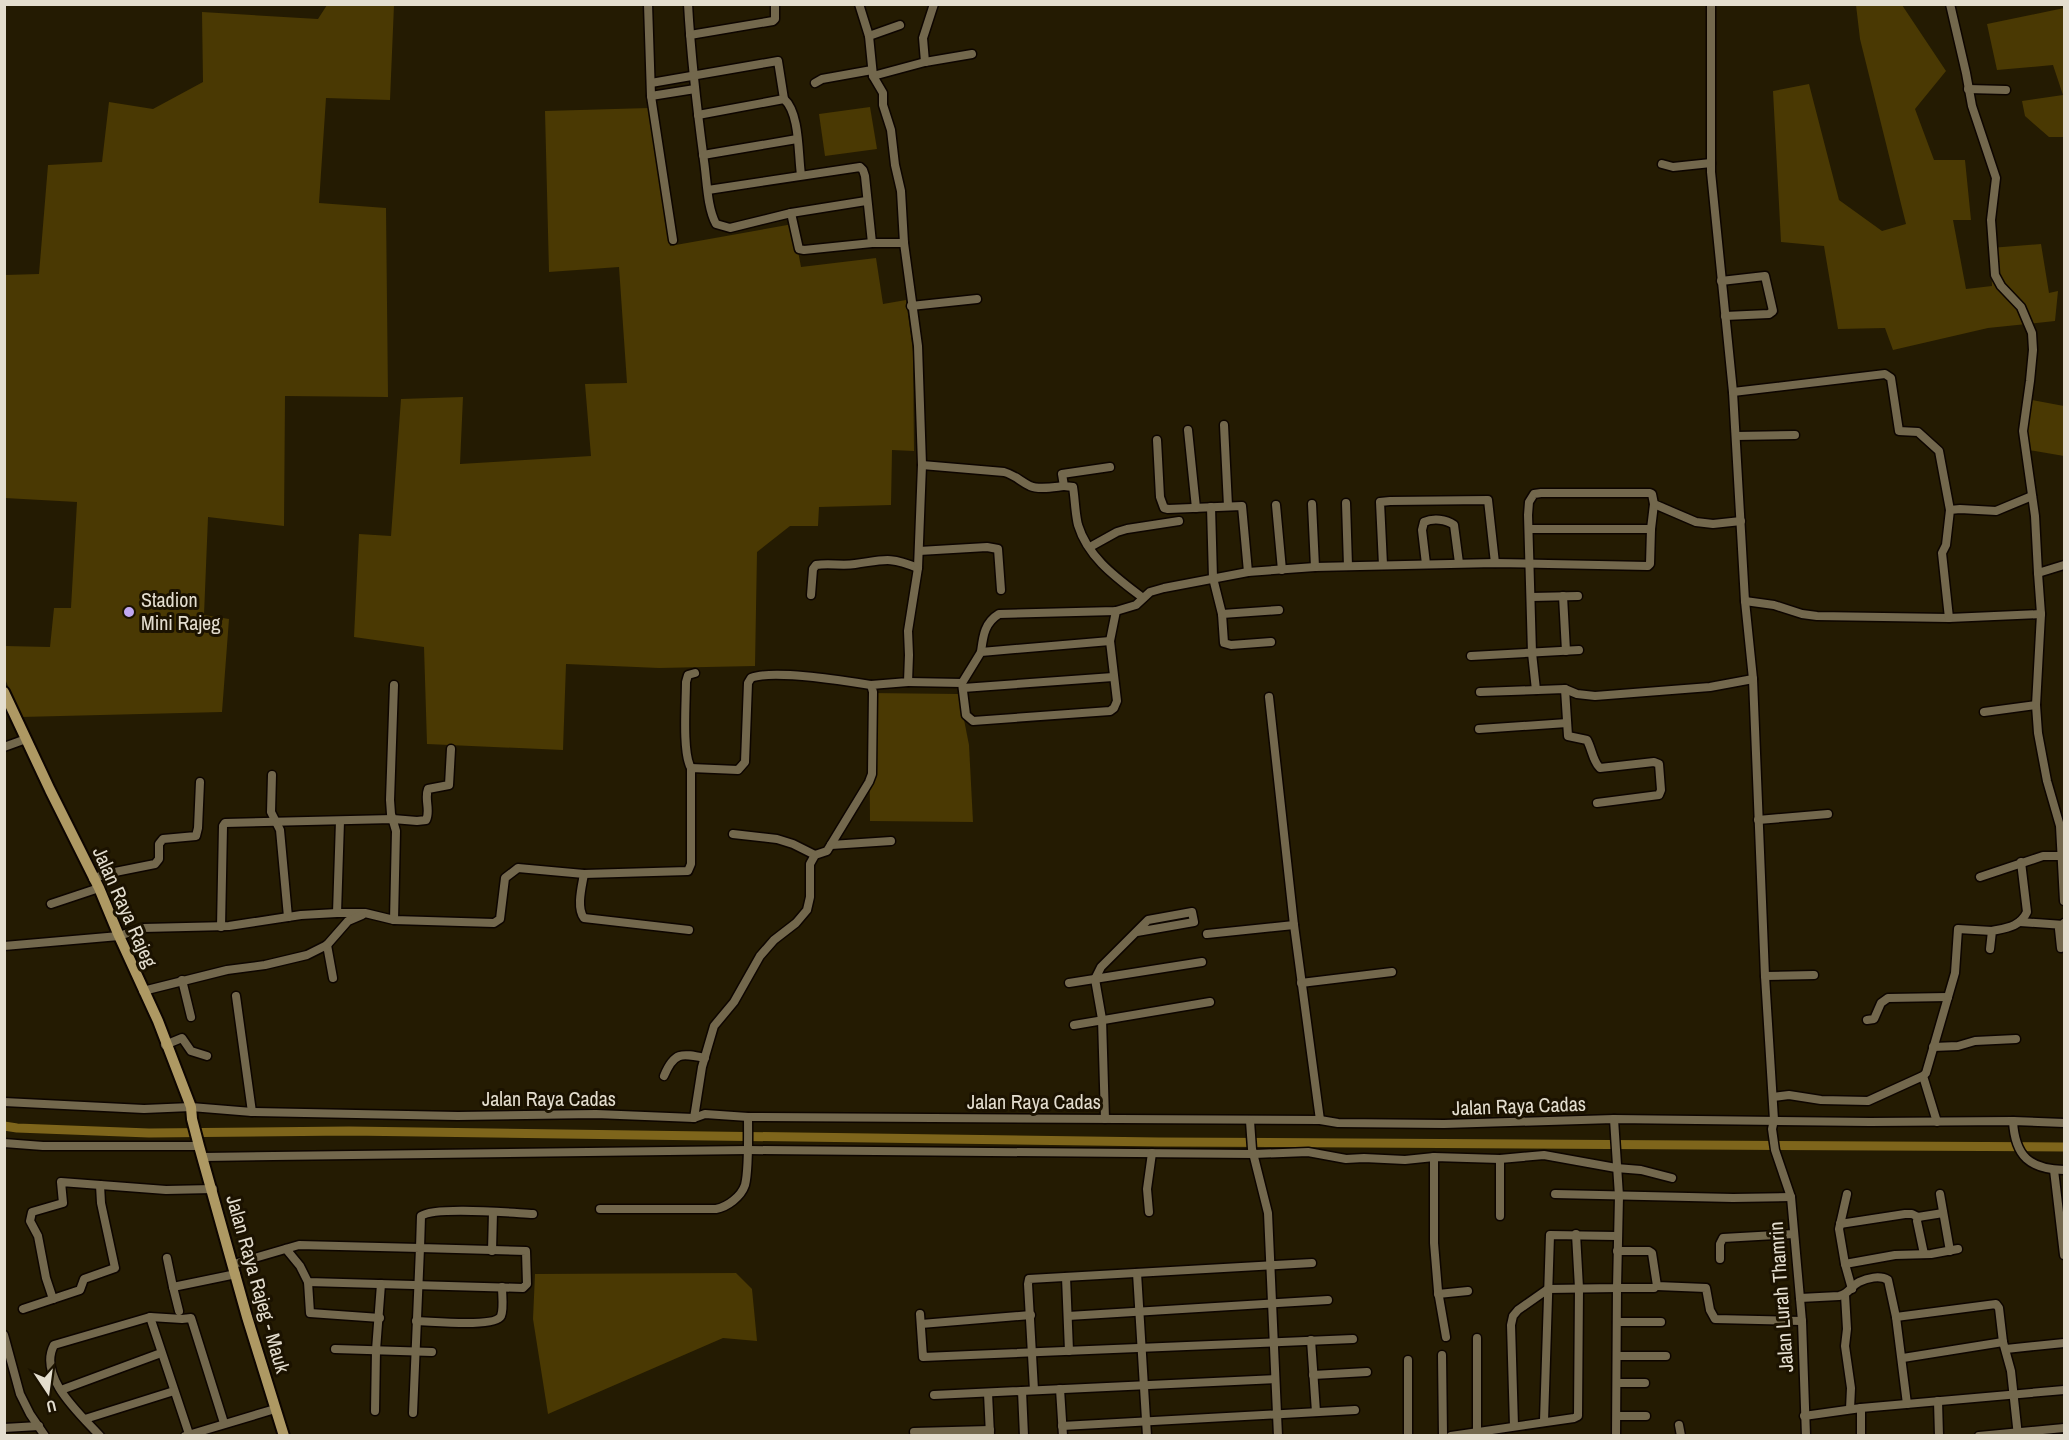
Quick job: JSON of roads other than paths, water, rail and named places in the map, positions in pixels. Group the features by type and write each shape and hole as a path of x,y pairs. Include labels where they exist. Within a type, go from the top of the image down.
{"main road":[{"name":"Jalan Raya Rajeg","path":"4,692 96,883 158,1022 192,1113 199,1144"},
{"name":"Jalan Raya Rajeg - Mauk","path":"199,1144 284,1436"}],"street":[{"path":"648,4 651,96 673,240"},
{"path":"688,4 693,74 708,190 713,218 719,226 730,228 791,213 866,201"},
{"path":"690,34 773,21 775,5 781,4"},
{"path":"859,4 869,36 873,73 883,93 885,112 891,130 901,191 904,243 918,346 922,465 918,568 908,631 908,682"},
{"path":"925,62 923,38 934,4"},
{"name":"Jalan Lurah Thamrin","path":"1711,4 1711,163 1736,436 1745,601 1753,679 1773,1125 1776,1154 1791,1197 1802,1321 1806,1436"},
{"path":"1950,4 1977,125 1996,178 1991,220 1995,275 2001,286 2021,307 2032,333 2033,350 2023,431 2032,496 2041,614 2036,705 2047,781 2060,826 2064,901"},
{"path":"869,36 900,25"},
{"path":"815,82 972,54"},
{"path":"651,83 778,61 783,99 792,109 801,175"},
{"path":"651,96 695,89"},
{"path":"1968,89 2006,90"},
{"path":"698,115 783,99"},
{"path":"703,154 797,139"},
{"path":"1662,164 1673,167 1711,163"},
{"path":"708,190 860,167 865,176 872,243"},
{"path":"791,213 799,249 872,243 904,243"},
{"path":"1720,281 1765,276 1773,311 1769,314 1725,316"},
{"path":"911,306 977,299"},
{"path":"1732,392 1885,374 1891,378 1899,431 1918,432 1939,451 1950,510 1946,545 1942,553 1949,618"},
{"path":"1224,425 1228,506"},
{"path":"1188,430 1196,507"},
{"path":"1736,436 1795,435"},
{"path":"1157,440 1161,504 1168,509 1242,506 1248,573"},
{"path":"922,465 1004,472 1015,475 1029,486 1034,487 1073,487 1078,523 1090,547 1101,564 1115,578 1143,598"},
{"path":"1064,486 1062,474 1110,467"},
{"path":"1116,611 1110,641 1117,702 1113,710 973,721 966,715 962,685 981,652 985,629 990,621 999,614 1116,611 1136,605 1150,592 1213,578 1315,567 1459,563 1495,563 1530,564 1649,566 1654,504 1650,492 1538,493 1533,495 1529,502 1529,529 1530,564 1531,597 1532,652 1536,690"},
{"path":"1950,510 1996,511 2032,496"},
{"path":"1383,565 1380,502 1390,501 1488,500 1495,563"},
{"path":"1346,503 1348,566"},
{"path":"1312,504 1315,567"},
{"path":"1654,504 1696,522 1713,524 1741,521"},
{"path":"1276,505 1282,570"},
{"path":"1211,507 1213,578 1222,614 1226,644 1271,642"},
{"path":"1426,564 1422,530 1424,522 1429,520 1442,520 1454,525 1459,563"},
{"path":"1090,547 1127,529 1179,521"},
{"path":"1529,529 1651,529"},
{"path":"919,551 987,547 998,549 1001,590"},
{"path":"811,595 813,569 816,565 899,560 918,568"},
{"path":"2038,573 2064,565"},
{"path":"1563,596 1566,651"},
{"path":"1531,597 1578,596"},
{"path":"1745,601 1774,605 1817,616 1949,618 2041,614"},
{"path":"1222,614 1279,610"},
{"path":"981,652 1110,641"},
{"path":"1471,656 1579,650"},
{"path":"4,946 119,936 143,928 221,927 288,917 337,913 365,914 394,920 494,923 500,919 505,878 514,870 584,874 688,871 691,864 692,768 688,762 687,750 686,682 688,675 695,673"},
{"path":"692,768 738,770 745,762 748,683 754,677 820,678 871,685 908,682 962,685 1113,677"},
{"path":"1480,692 1565,690 1595,696 1710,687 1753,679"},
{"path":"394,685 390,800 396,831 394,920"},
{"path":"734,834 777,839 815,855 827,851 872,774 873,692 871,685"},
{"path":"1565,690 1568,735 1587,740 1593,751 1595,764 1600,768 1654,762 1659,764 1661,790 1659,795 1597,803"},
{"path":"1269,698 1294,925 1320,1120"},
{"path":"1984,712 2036,705"},
{"path":"1479,729 1567,723"},
{"path":"4,747 26,739"},
{"path":"221,927 223,826 228,822 426,820 428,814 426,792 428,789 449,785 451,749"},
{"path":"272,775 271,812 280,830 288,917"},
{"path":"51,904 96,883 105,874 154,864 159,859 159,844 163,838 196,836 200,782"},
{"path":"1758,820 1828,814"},
{"path":"337,913 340,821"},
{"path":"831,845 891,841"},
{"path":"694,1118 705,1058 714,1026 734,1002 760,956 807,910 810,897 809,867 815,855"},
{"path":"1980,877 2043,856 2063,856"},
{"path":"1937,1122 1923,1076 1954,973 1958,929 1992,931 2020,922 2027,909 2021,862"},
{"path":"584,874 580,909 584,918 689,930"},
{"path":"1105,1119 1102,1019 1095,979 1101,967 1148,920 1192,912 1194,921 1137,932"},
{"path":"143,992 182,980 307,955 327,945 348,921 365,914"},
{"path":"2020,922 2064,924"},
{"path":"2061,948 2059,929 2064,924"},
{"path":"1207,934 1294,925"},
{"path":"1990,949 1992,931"},
{"path":"327,945 333,978"},
{"path":"1069,984 1202,962"},
{"path":"1302,983 1392,972"},
{"path":"1765,976 1814,975"},
{"path":"182,980 191,1017"},
{"path":"236,996 252,1112"},
{"path":"1868,1020 1874,1019 1881,1003 1887,998 1948,998"},
{"path":"1074,1025 1210,1002"},
{"path":"165,1045 183,1038 191,1051 207,1056"},
{"path":"1933,1047 1958,1046 1975,1041 2016,1039"},
{"path":"664,1076 670,1063 680,1055 705,1058"},
{"path":"1773,1097 1789,1095 1821,1100 1868,1101 1923,1076"},
{"name":"Jalan Raya Cadas","path":"4,1102 144,1108 192,1113 458,1116 596,1114 694,1118 705,1114 748,1122 1227,1119 1444,1124 1615,1124 1662,1121 1773,1125 1937,1122 2064,1123"},
{"path":"1250,1121 1253,1151 1267,1207 1278,1436"},
{"path":"600,1209 723,1208 729,1205 744,1187 748,1122"},
{"path":"1615,1124 1618,1196 1616,1236 1617,1436"},
{"path":"2013,1124 2020,1148 2031,1163 2042,1169 2064,1170"},
{"path":"4,1143 43,1146 199,1144"},
{"path":"204,1157 748,1149 1152,1153 1253,1151 1308,1152 1346,1159 1405,1160 1434,1157 1500,1159 1524,1155 1552,1155 1616,1163 1672,1179"},
{"path":"1149,1212 1147,1190 1152,1153"},
{"path":"1434,1157 1433,1222 1438,1294 1446,1338"},
{"path":"1500,1159 1500,1216"},
{"path":"2054,1170 2064,1255"},
{"path":"53,1299 46,1278 38,1236 32,1227 30,1215 32,1212 63,1203 61,1182 166,1190 213,1190"},
{"path":"23,1309 80,1290 84,1279 115,1268 101,1203 100,1185"},
{"path":"1555,1194 1791,1197"},
{"path":"1847,1194 1839,1229 1848,1292 1845,1346 1851,1388 1850,1409"},
{"path":"1845,1264 1895,1255 1954,1250 1940,1194"},
{"path":"492,1251 493,1212"},
{"path":"413,1413 421,1216 426,1213 532,1214"},
{"path":"1840,1224 1905,1214 1918,1217 1943,1213"},
{"path":"1918,1217 1924,1254"},
{"path":"1453,1435 1578,1416 1576,1234"},
{"path":"1720,1258 1720,1244 1723,1238 1794,1234"},
{"path":"1544,1421 1550,1235 1616,1236"},
{"path":"173,1287 235,1269 286,1249 307,1245 525,1250 527,1252 526,1287 308,1282"},
{"path":"286,1249 300,1266 308,1282 309,1313 380,1318"},
{"path":"1617,1251 1652,1253 1655,1285 1658,1287 1707,1288 1710,1310 1715,1319 1802,1321"},
{"path":"166,1258 179,1311"},
{"path":"1034,1390 1028,1280 1312,1263"},
{"path":"1137,1274 1147,1436"},
{"path":"1800,1298 1848,1292 1863,1281 1885,1277 1891,1288 1903,1358 1907,1404"},
{"path":"1066,1278 1070,1351"},
{"path":"375,1412 376,1350 381,1284"},
{"path":"416,1321 484,1323 496,1321 501,1314 502,1287"},
{"path":"1514,1426 1511,1324 1518,1310 1548,1289 1654,1288"},
{"path":"1438,1294 1468,1292"},
{"path":"1068,1316 1328,1300"},
{"path":"1896,1317 1995,1303 1999,1308 2014,1394 2018,1434"},
{"path":"1031,1315 920,1319 924,1357 1353,1339"},
{"path":"150,1317 187,1435 206,1432 224,1422 275,1409"},
{"path":"100,1436 69,1404 50,1367 50,1352 54,1345 150,1317 191,1318 224,1422"},
{"path":"1617,1322 1661,1322"},
{"path":"4,1335 6,1350 20,1394 45,1436"},
{"path":"1477,1338 1477,1432"},
{"path":"1311,1340 1316,1412"},
{"path":"1903,1358 2005,1345 2064,1343"},
{"path":"335,1349 432,1352"},
{"path":"61,1390 161,1353"},
{"path":"1442,1354 1443,1436"},
{"path":"1617,1356 1666,1356"},
{"path":"1408,1360 1408,1436"},
{"path":"1313,1375 1367,1372"},
{"path":"934,1395 1275,1379"},
{"path":"1617,1383 1645,1383"},
{"path":"1060,1389 1063,1431 1146,1421 1355,1410"},
{"path":"1804,1416 1850,1409 2064,1390"},
{"path":"85,1419 174,1391"},
{"path":"1022,1391 1024,1436"},
{"path":"914,1432 990,1433 988,1393"},
{"path":"1938,1401 1939,1436"},
{"path":"1861,1408 1861,1436"},
{"path":"1617,1416 1646,1416"},
{"path":"1680,1425 1681,1436"},
{"path":"4,1428 39,1426"},
{"path":"1979,1436 2064,1428"}],"waterway":[{"path":"4,1126 149,1133 349,1131 1159,1142 2064,1147"}],"place":[{"name":"Stadion Mini Rajeg","path":"129,612"}]}
